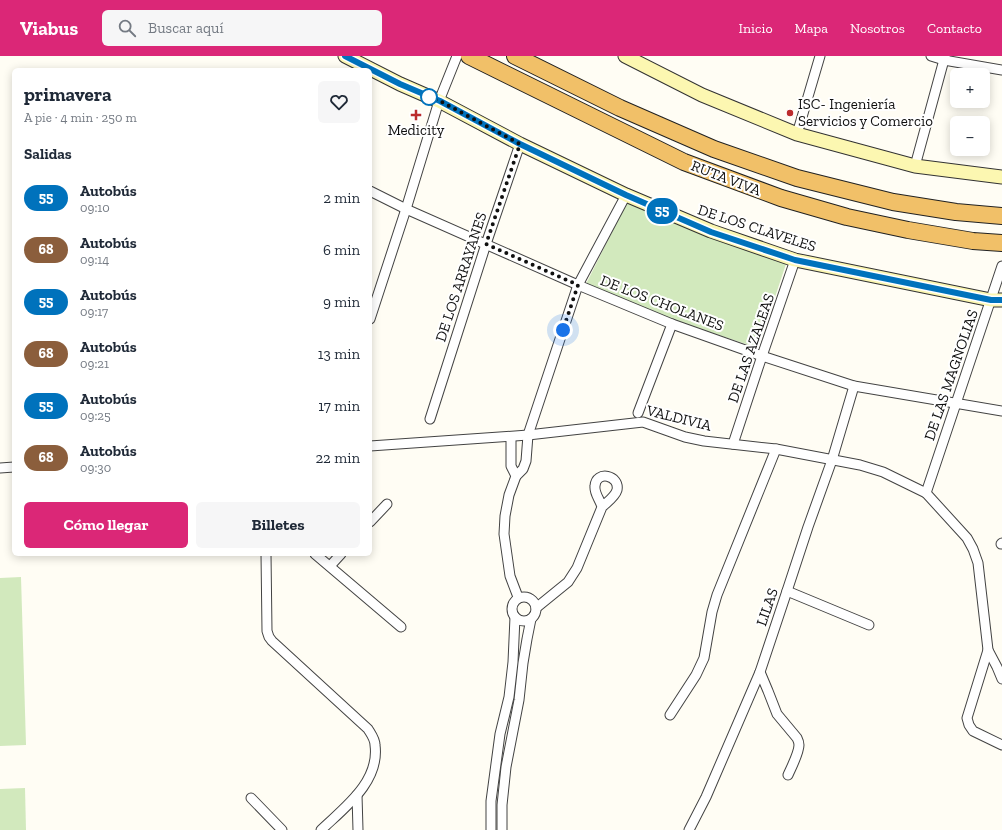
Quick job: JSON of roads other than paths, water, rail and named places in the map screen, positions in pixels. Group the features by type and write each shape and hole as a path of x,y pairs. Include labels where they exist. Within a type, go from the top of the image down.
{"highway":[{"name":"RUTA VIVA","path":"469,56 684,162 781,198 847,217 908,230 973,241 1002,243"},
{"name":"RUTA VIVA","path":"515,56 620,108 707,145 797,178 893,202 956,212 1002,216"}],"main road":[{"name":"DE LOS CLAVELES","path":"345,56 369,68"},
{"path":"625,56 702,95 797,134 915,166 1002,178"},
{"name":"DE LOS CLAVELES","path":"372,70 400,84 442,95 520,144 626,195 711,232 795,260 996,300"}],"street":[{"path":"372,314 442,95 457,56"},
{"path":"797,134 820,56"},
{"path":"931,56 1002,70"},
{"path":"915,166 945,58"},
{"name":"DE LOS ARRAYANES","path":"430,419 486,244 520,144"},
{"name":"DE LOS CHOLANES","path":"372,192 406,209 578,285 672,324 762,356 854,386 1002,411"},
{"path":"518,597 510,576 504,534 505,516 509,495 516,476 523,469 526,461 528,435 578,285 626,195"},
{"name":"DE LAS AZALEAS","path":"733,444 795,260"},
{"name":"DE LAS MAGNOLIAS","path":"926,493 956,403 996,300 998,280 1002,266"},
{"path":"638,413 672,324"},
{"name":"LILAS","path":"689,830 706,798 760,672 832,460 854,386"},
{"name":"VALDIVIA","path":"372,446 511,437 643,422 704,441 776,449 860,465 883,472 926,493"},
{"path":"511,437 511,466 516,476"},
{"path":"670,715 696,675 704,658 712,612 717,595 776,449"},
{"path":"0,468 12,467"},
{"path":"926,493 966,538 973,549 978,563 988,650 1002,679"},
{"path":"372,520 387,504"},
{"path":"536,608 568,582 577,568 602,507"},
{"path":"266,556 267,631 269,637 368,729 375,746 375,764 370,778 357,795 321,830"},
{"path":"318,556 400,627"},
{"path":"330,566 339,556"},
{"path":"787,591 870,625"},
{"path":"491,830 491,801 500,734 509,697 513,662 514,617 511,606 518,597 526,596 533,600 536,608 535,615 531,619 525,621 514,617"},
{"path":"502,830 502,805 506,767 519,700 531,619"},
{"path":"988,650 967,718 969,725 973,730 1002,744"},
{"path":"760,672 777,714 798,738 799,745 797,754 788,775"},
{"path":"357,795 358,830"},
{"path":"250,798 282,830"}],"place":[{"name":"ISC- Ingeniería Servicios y Comercio","path":"790,113"},
{"name":"Medicity","path":"416,115"}]}
